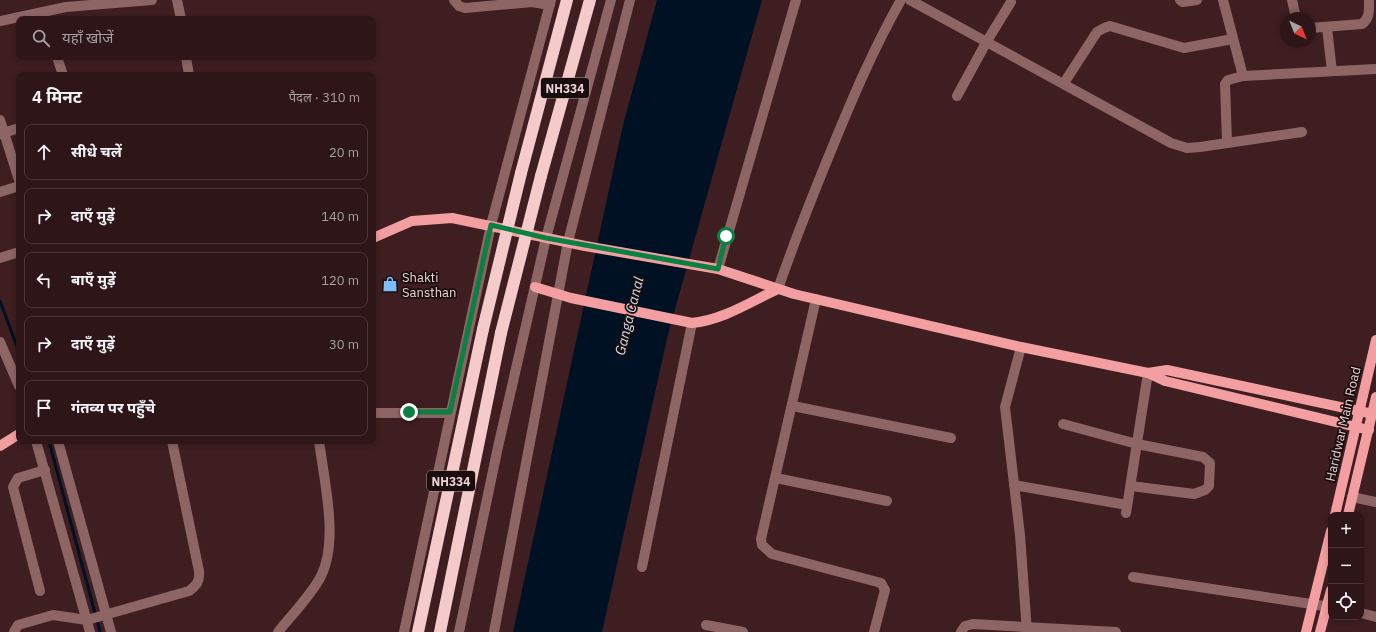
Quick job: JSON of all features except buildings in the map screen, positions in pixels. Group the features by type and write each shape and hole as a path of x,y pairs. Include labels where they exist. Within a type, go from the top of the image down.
{"highway":[{"name":"NH334","path":"418,632 483,329 521,173 566,0"},
{"name":"NH334","path":"440,632 501,333 541,176 590,0"}],"main road":[{"path":"376,237 412,221 430,218 452,218 585,246 718,269 778,289 816,299 1021,347 1148,373 1165,382 1369,430"},
{"path":"535,288 571,298 687,323 708,322 725,316 778,289"},
{"name":"Haridwar Main Road","path":"1336,512 1376,340"},
{"path":"1148,373 1167,370 1373,414"},
{"name":"Haridwar Main Road","path":"1349,512 1376,397"},
{"path":"0,446 16,436"},
{"path":"1306,632 1328,543"},
{"path":"1320,632 1328,609"}],"street":[{"path":"44,16 65,4 152,0"},
{"path":"177,0 180,16"},
{"path":"404,632 491,225 550,3 532,2 465,8 459,6 454,0"},
{"path":"460,632 498,446 546,238 611,0"},
{"path":"494,632 568,242 630,0"},
{"path":"718,269 796,0"},
{"path":"778,289 795,241 859,81 880,37 901,0"},
{"path":"910,0 1064,83 1171,143 1187,148 1302,132"},
{"path":"1180,0 1182,2 1197,0"},
{"path":"1223,0 1243,76"},
{"path":"1292,0 1295,12"},
{"path":"1316,28 1362,24 1366,21 1369,14 1369,0"},
{"path":"957,96 987,41 1011,2"},
{"path":"0,21 16,19"},
{"path":"1064,83 1097,32 1110,26 1184,48 1233,39"},
{"path":"1327,28 1332,71"},
{"path":"58,60 62,72"},
{"path":"186,60 188,72"},
{"path":"1227,142 1225,84 1228,80 1243,76 1376,69"},
{"path":"0,120 2,134 16,172"},
{"path":"2,134 16,129"},
{"path":"0,192 16,187"},
{"path":"0,258 16,253"},
{"path":"816,299 793,406 761,539 762,545 772,554 881,583 885,590 874,632"},
{"path":"642,567 687,323"},
{"path":"0,342 16,379"},
{"path":"1021,347 1005,407 1021,542 1027,629"},
{"path":"1014,485 1126,509 1131,486 1148,373"},
{"path":"793,406 951,438"},
{"path":"376,413 450,412"},
{"path":"1063,424 1137,444 1203,457 1210,464 1208,486 1205,490 1194,494 1131,486"},
{"path":"37,444 44,470 97,617 111,632"},
{"path":"59,444 97,617 90,632"},
{"path":"14,632 18,625 42,617 97,617 189,591 197,586 200,579 173,444"},
{"path":"278,632 321,577 329,554 330,531 319,444"},
{"path":"40,592 13,486 18,478 44,470"},
{"path":"776,478 886,501"},
{"path":"1352,497 1376,502"},
{"path":"1133,577 1328,606"},
{"path":"1364,614 1376,616"},
{"path":"706,624 743,632"},
{"path":"961,632 965,626 972,624 1027,629 1116,632"}],"water":[{"name":"Ganga Canal","path":"657,0 762,0 668,334 602,632 513,632 623,125"}],"waterway":[{"path":"0,301 16,344"},
{"path":"50,444 100,632"}],"place":[{"name":"Shakti Sansthan","path":"390,284"}],"route":[{"path":"409,412 450,412 491,225 546,238 718,269 726,236"}]}
